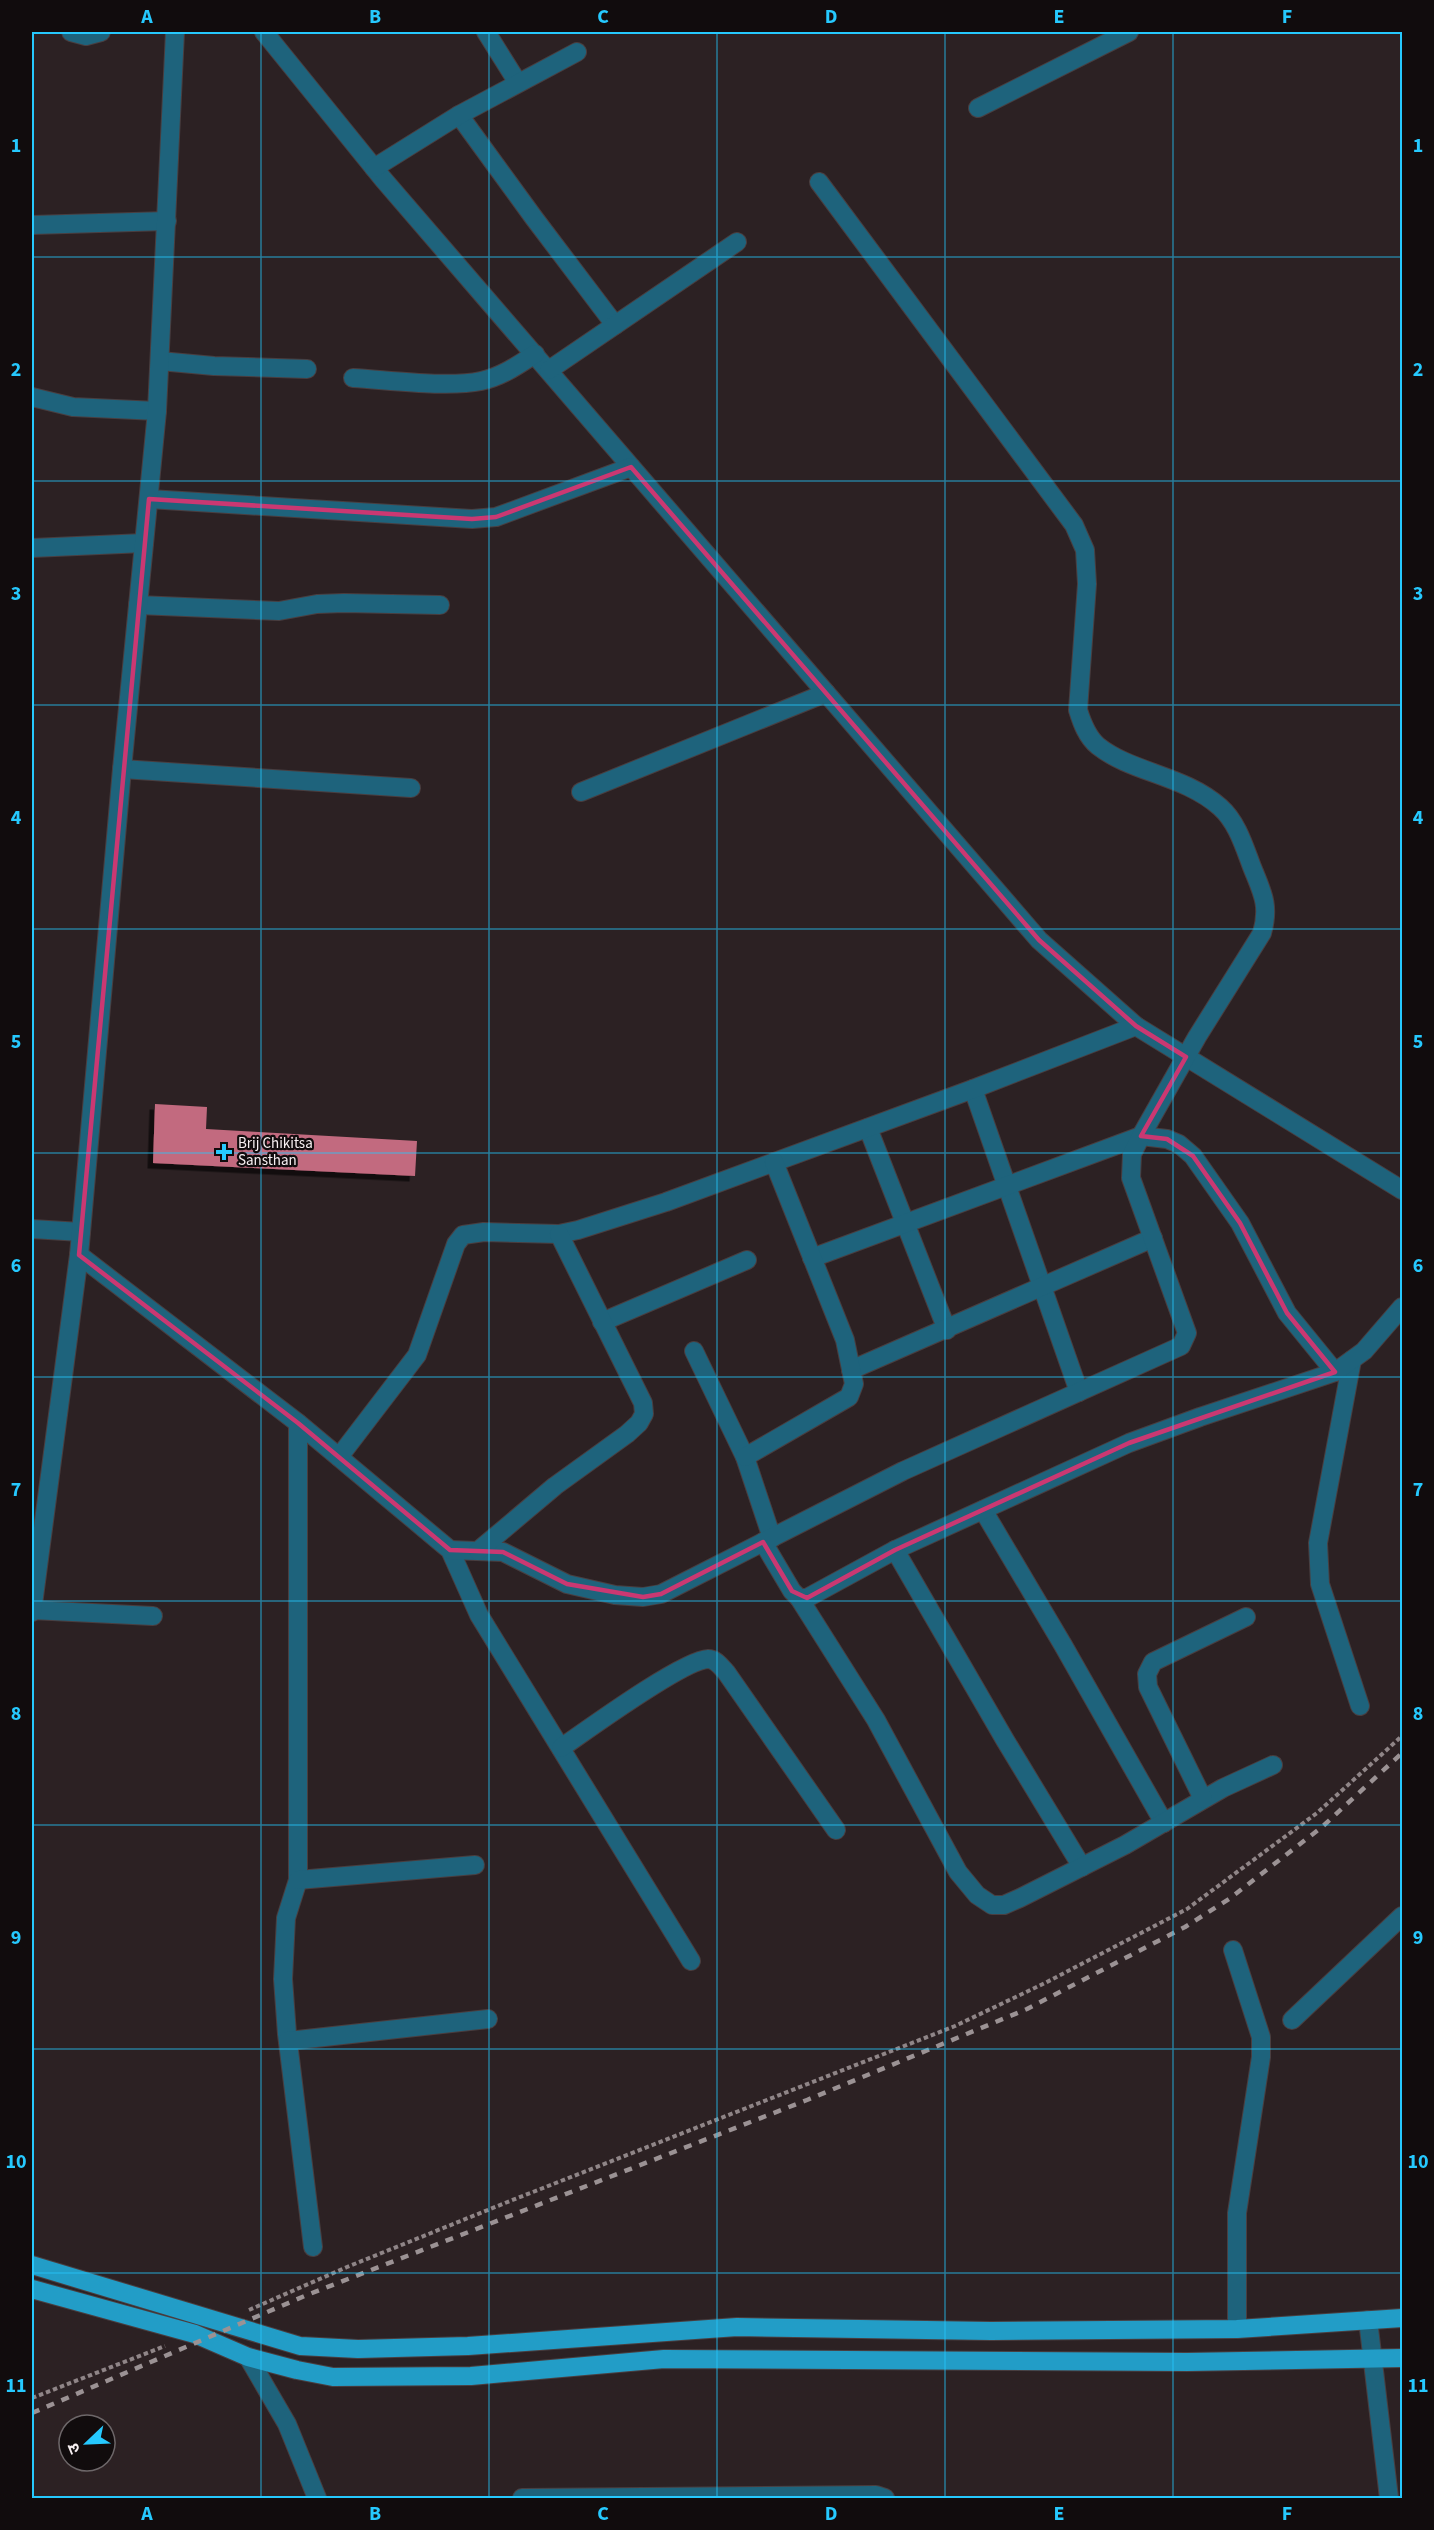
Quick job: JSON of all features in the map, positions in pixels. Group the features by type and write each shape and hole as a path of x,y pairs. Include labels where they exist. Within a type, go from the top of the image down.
{"main road":[{"path":"32,2265 300,2346 358,2349 468,2346 737,2327 991,2331 1237,2329 1402,2318"},
{"path":"32,2289 195,2334 248,2357 333,2377 471,2376 664,2359 1175,2362 1402,2358"}],"street":[{"path":"71,32 86,36 101,32"},
{"path":"153,1616 32,1611 79,1255 122,769 157,411 175,32"},
{"path":"264,32 374,168 1039,940 1136,1026 1402,1190"},
{"path":"486,32 518,83"},
{"path":"978,108 1129,32"},
{"path":"374,168 459,114 577,52"},
{"path":"459,114 615,325"},
{"path":"450,1550 502,1552 567,1584 615,1595 643,1597 661,1594 903,1471 1182,1346 1187,1333 1131,1178 1132,1154 1186,1057 1262,933 1267,915 1263,894 1237,829 1222,808 1197,790 1113,756 1096,745 1084,729 1078,710 1087,584 1084,550 1074,525 819,182"},
{"path":"32,225 167,221"},
{"path":"549,370 738,242"},
{"path":"353,378 460,384 500,375 536,354"},
{"path":"160,361 214,366 307,369"},
{"path":"32,397 73,407 157,411"},
{"path":"149,499 472,519 496,516 631,467"},
{"path":"32,548 144,543"},
{"path":"138,605 279,611 317,604 440,605"},
{"path":"581,792 826,693"},
{"path":"122,769 411,788"},
{"path":"339,1457 417,1355 456,1244 463,1235 484,1232 559,1234 578,1230 666,1202 973,1089 1136,1026"},
{"path":"973,1089 1005,1186 1079,1392"},
{"path":"868,1128 947,1330"},
{"path":"812,1258 1141,1136 1167,1139 1179,1144 1193,1156 1240,1222 1287,1313 1335,1372"},
{"path":"745,1457 849,1397 854,1384 844,1340 774,1162"},
{"path":"32,1229 81,1232"},
{"path":"478,1551 555,1486 639,1423 644,1414 643,1403 559,1234"},
{"path":"851,1370 1153,1238"},
{"path":"79,1255 298,1423 450,1550 479,1615 691,1961"},
{"path":"602,1322 747,1260"},
{"path":"799,1598 814,1595 895,1550 1130,1443 1335,1372 1364,1351 1402,1307"},
{"path":"694,1351 745,1457 768,1540 792,1591 799,1598 876,1720 958,1872 977,1895 992,1905 1004,1905 1082,1867 1164,1823 1203,1799 1273,1765"},
{"path":"1352,1360 1318,1543 1320,1584 1359,1706"},
{"path":"298,1423 298,1880 286,1918 283,1979 288,2041 313,2247"},
{"path":"983,1510 1064,1645 1164,1823"},
{"path":"895,1550 1082,1867"},
{"path":"1203,1799 1148,1687 1147,1674 1153,1662 1246,1617"},
{"path":"561,1748 681,1669 707,1659 714,1660 726,1672 836,1830"},
{"path":"298,1880 475,1865"},
{"path":"1292,2020 1402,1916"},
{"path":"1233,1950 1261,2037 1261,2057 1237,2213 1237,2329"},
{"path":"288,2041 488,2019"},
{"path":"1368,2320 1389,2499"},
{"path":"248,2357 287,2424 317,2499"},
{"path":"522,2498 876,2495 885,2499"}],"path":[{"path":"220,2323 358,2262 955,2026 1045,1983 1187,1909 1317,1813 1402,1736"},
{"path":"32,2398 195,2334"}],"highlighted area":[{"path":"631,467 1039,940 1136,1026 1186,1057 1141,1136 1167,1139 1193,1156 1240,1223 1287,1313 1335,1372 1129,1443 895,1550 807,1598 792,1591 763,1542 661,1594 643,1597 567,1584 503,1552 450,1550 298,1423 79,1255 149,499 472,519 496,517"}],"building":[{"path":"155,1104 207,1107 206,1129 417,1141 415,1176 153,1163"}],"railway":[{"path":"32,2413 307,2295 807,2100 1027,2009 1185,1927 1229,1899 1322,1827 1402,1753"}],"place":[{"name":"Brij Chikitsa Sansthan","path":"224,1152"}]}
